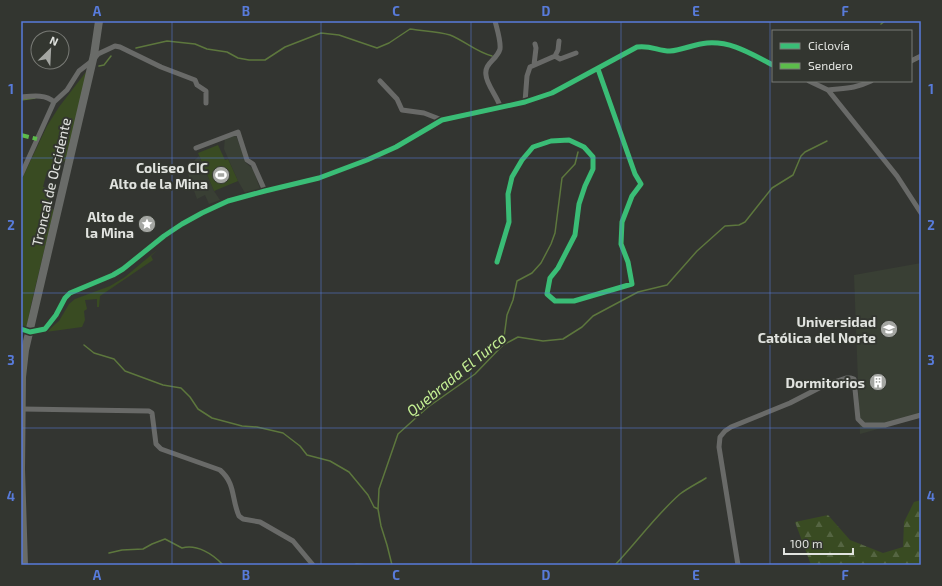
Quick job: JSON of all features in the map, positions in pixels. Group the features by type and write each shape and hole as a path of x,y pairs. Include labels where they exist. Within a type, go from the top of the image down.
{"main road":[{"name":"Troncal de Occidente","path":"24,565 21,469 22,377 25,350 92,61 99,21"}],"street":[{"path":"494,21 500,48 496,57 489,62 486,68 486,77 500,106"},
{"path":"525,102 527,76 530,67 555,56 558,50 558,41"},
{"path":"21,329 30,332 45,329 56,315 65,298 70,293 123,270 164,236 190,219 228,201 319,178 367,160 396,147 442,120 500,106 525,102 552,93 637,47 646,46 667,51 706,43 731,44 772,64"},
{"path":"534,66 535,44"},
{"path":"21,175 54,102 67,90 79,71 92,61 98,54 115,46 120,46 161,67 195,80 197,85 206,91 206,103"},
{"path":"555,56 560,59 576,53"},
{"path":"912,60 921,56"},
{"path":"496,262 509,222 508,194 512,177 522,160 533,147 551,141 569,140 584,147 593,157 594,169 585,186 579,204 575,235 558,268 550,278 547,294 555,301 574,300 632,284 628,262 621,244 622,222 632,196 641,184 635,174 598,69"},
{"path":"380,80 397,99 402,110 424,113 442,120"},
{"path":"811,82 828,90 898,176 921,213"},
{"path":"828,90 847,89 861,86 869,82"},
{"path":"21,97 44,96 54,102"},
{"path":"196,148 238,132 247,160 253,164 265,191"},
{"path":"738,565 719,447 720,437 725,431 752,418 790,403 825,385 846,378 852,378 854,380 856,412 859,420 863,424 869,426 885,425 921,415"},
{"path":"22,409 149,411 152,413 156,444 160,449 220,470 227,477 239,516 243,519 260,522 293,541 313,565"}],"shaded area":[{"path":"234,134 237,138 246,163 253,169 260,189 245,193 238,181 224,149 225,137"},
{"path":"199,156 214,191 220,200 209,204 205,195 197,199 186,168"},
{"name":"Universidad Católica del Norte","path":"921,263 921,417 860,434 854,275"}],"green space":[{"path":"89,68 67,158 60,166 53,166 49,176 46,175 43,187 45,187 45,191 48,191 46,196 48,197 52,209 54,210 26,331 21,329 21,181 47,126 59,107"},
{"name":"Coliseo CIC Alto de la Mina","path":"218,145 225,160 228,159 238,181 214,191 198,153"},
{"path":"157,250 151,256 153,260 100,296 99,307 97,307 97,299 85,300 87,309 84,311 85,320 82,327 46,332 59,321 69,304 75,299 110,286 125,277"},
{"path":"921,500 921,565 811,565 795,522 828,515 850,540 883,553 903,547 904,522 914,502"}],"waterway":[{"path":"881,24 885,21"},
{"path":"136,48 167,41 195,44 207,49 227,52 238,58 265,60 285,47 321,33 339,35 377,48 389,43 410,29 450,35 481,52 492,56"},
{"path":"99,66 104,65 111,56"},
{"path":"21,100 35,98"},
{"name":"Quebrada El Turco","path":"392,565 381,526 378,509 379,489 398,434 428,407 475,374 503,345 518,337 543,341 563,339 582,327 593,316 638,292 667,285 697,251 725,226 739,225 745,222 772,188 793,175 801,156 805,152 827,141"},
{"path":"503,345 507,315 513,300 517,281 532,273 541,263 551,244 555,233 562,178 575,164 578,152"},
{"path":"84,345 94,353 114,359 125,371 163,385 181,388 190,397 198,409 212,418 242,426 257,427 283,433 300,446 307,455 330,461 349,472 368,495 374,507 378,509"},
{"path":"615,565 671,502 680,494 706,478"},
{"path":"109,553 122,550 143,549 165,539 182,548 193,547 204,551 223,565"},
{"path":"355,565 367,565"}],"marked path":[{"path":"21,135 37,139"}],"cycle path":[{"path":"21,329 30,332 45,329 56,315 65,298 70,293 113,275 182,224 228,201 319,178 367,160 396,147 442,120 525,102 552,93 637,47 670,51 707,43 725,44 741,49 772,64"},
{"path":"497,262 509,222 508,194 512,177 522,160 533,147 551,141 569,140 584,147 593,157 593,169 579,204 575,235 558,268 550,278 547,294 555,301 574,301 632,284 628,262 621,244 622,222 632,196 641,184 635,174 598,69"}],"place":[{"name":"Coliseo CIC Alto de la Mina","path":"221,175"},
{"name":"Alto de la Mina","path":"147,224"},
{"name":"Universidad Católica del Norte","path":"889,329"},
{"name":"Dormitorios","path":"878,382"}]}
